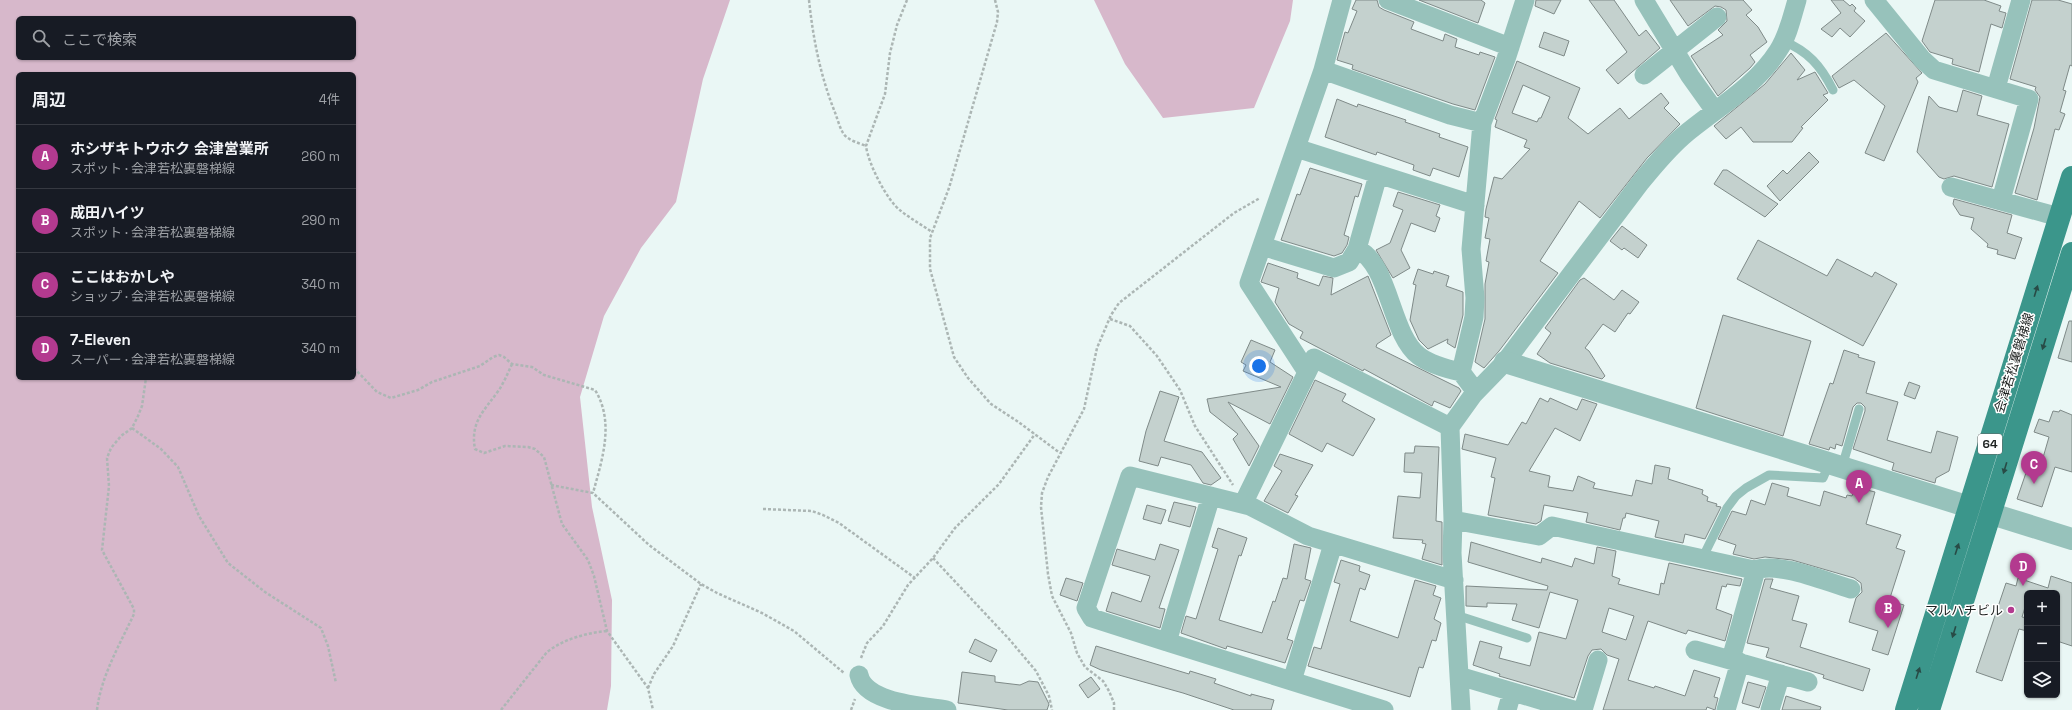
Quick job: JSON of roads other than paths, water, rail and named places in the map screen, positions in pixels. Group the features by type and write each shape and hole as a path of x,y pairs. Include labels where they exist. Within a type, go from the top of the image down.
{"main road":[{"name":"会津若松裏磐梯線","path":"1906,710 2072,177"},
{"name":"会津若松裏磐梯線","path":"1929,710 1991,514 2065,300 2072,253"}],"street":[{"path":"1307,372 1249,283 1323,70 1342,0"},
{"path":"1388,0 1510,47"},
{"path":"1461,372 1474,317 1475,298 1471,248 1482,123 1510,47 1525,0"},
{"path":"1644,0 1675,52 1715,112"},
{"path":"1461,710 1454,580 1454,520 1450,428 1476,392 1505,362 1640,183 1682,138 1758,76 1778,51 1797,0"},
{"path":"1874,0 1922,59 1934,70 2030,99 2000,200"},
{"path":"1996,88 2021,0"},
{"path":"1644,75 1675,52 1717,17"},
{"path":"1323,70 1450,115 1482,123"},
{"path":"1296,148 1475,205"},
{"path":"1262,246 1334,268 1349,262 1357,249 1378,175"},
{"path":"1951,187 2059,217"},
{"path":"1357,249 1364,252 1381,278 1400,330 1408,344 1418,356 1439,367 1461,372 1476,392"},
{"path":"1244,500 1314,358 1450,428"},
{"path":"1505,362 2072,539"},
{"path":"1384,710 1092,618 1086,608 1130,476 1211,496 1244,500 1250,506 1308,536 1454,580"},
{"path":"1167,642 1211,496"},
{"path":"1454,520 1539,536 1552,526 1756,570 1764,568 1784,570 1851,589"},
{"path":"1292,681 1333,544"},
{"path":"1726,710 1735,661 1756,570"},
{"path":"1694,650 1808,682"},
{"path":"1583,710 1598,660"},
{"path":"1770,710 1781,674"},
{"path":"1459,676 1574,710"},
{"path":"860,679 876,695 902,703 947,710"},
{"path":"1507,710 1512,692"}],"lane":[{"path":"1783,41 1799,47 1812,58 1824,71 1833,90"},
{"path":"1702,559 1727,508 1736,496 1746,488 1769,475 1823,478 1836,465 1859,409"},
{"path":"1456,615 1527,638"}],"place":[{"name":"ここはおかしや","path":"2034,484"},
{"name":"ホシザキトウホク 会津営業所","path":"1859,503"},
{"name":"7-Eleven","path":"2023,586"},
{"name":"マルハチビル","path":"2011,610"},
{"name":"成田ハイツ","path":"1888,628"}]}
